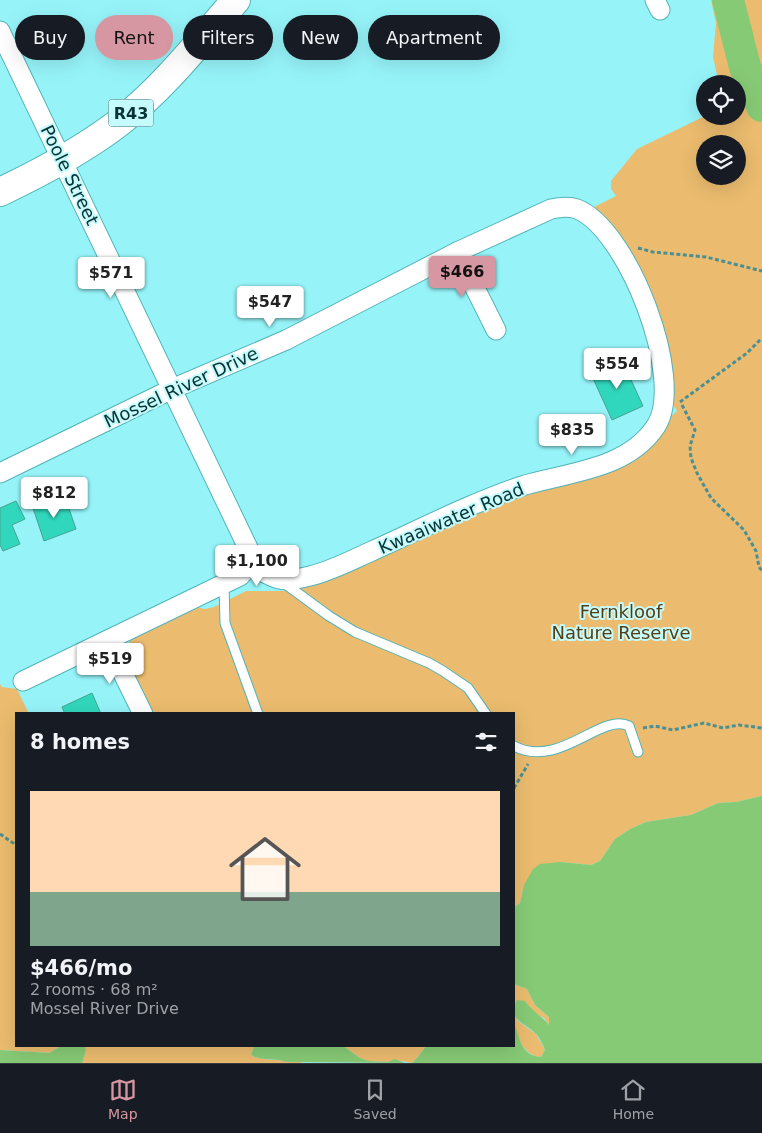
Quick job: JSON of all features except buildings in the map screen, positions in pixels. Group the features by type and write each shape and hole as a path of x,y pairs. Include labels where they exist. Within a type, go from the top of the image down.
{"main road":[{"name":"R43","path":"0,192 62,161 97,139 142,103 176,70 236,0"}],"street":[{"name":"Poole Street","path":"0,31 62,161 78,190 249,550 249,564"},
{"name":"Kwaaiwater Road","path":"249,564 280,579 309,577 477,504 525,486 613,461 643,443 661,418 664,407 665,384 658,344 648,310 627,262 612,240 590,217 577,209 564,206 551,209"},
{"name":"Mossel River Drive","path":"0,473 172,389 286,340 458,252 551,209"},
{"path":"458,252 496,330"},
{"path":"23,681 240,576 249,564"},
{"path":"107,640 142,712"}],"lane":[{"path":"280,579 329,616 355,632 430,663 468,688 485,712"},
{"path":"224,584 225,623 257,712"},
{"path":"515,746 526,752 549,751 604,728 622,724 629,726 638,752"}],"path":[{"path":"612,240 653,252 706,257 762,271"},
{"path":"661,418 747,353 762,338"},
{"path":"681,402 694,430 690,446 691,458 698,473 711,498 744,530 756,550 762,571"},
{"path":"0,834 15,844"}],"green space":[{"name":"Fernkloof Nature Reserve","path":"711,0 762,0 762,796 736,802 718,803 691,815 646,822 630,829 615,839 600,861 591,865 560,862 524,885 520,903 515,906 515,712 149,712 128,674 125,652 127,645 138,633 196,607 205,609 214,607 246,591 282,591 309,584 461,514 560,481 664,423 677,411 672,403 670,384 592,208 616,196 611,189 611,181 637,149 696,120 696,125 746,125 746,75 717,75 713,57 716,23"},
{"path":"0,684 2,687 17,689 28,712 15,712 15,1047 59,1047 49,1053 0,1050"},
{"path":"515,984 527,989 535,1005 549,1017 549,1025 544,1018 533,1012 525,1001 515,1006"},
{"path":"515,1014 518,1021 536,1034 545,1050 541,1057 528,1052 517,1033"},
{"path":"85,1047 254,1047 251,1055 256,1057 303,1063 82,1063"},
{"path":"344,1047 425,1047 412,1063 395,1060 387,1062 368,1061 360,1058"}],"shaded area":[{"path":"762,796 762,1063 412,1063 425,1047 515,1047 515,1025 519,1039 525,1049 534,1056 541,1057 545,1050 539,1038 519,1021 515,1015 517,1000 525,1001 549,1025 549,1017 535,1005 527,989 515,984 515,906 520,903 524,885 533,869 540,864 560,862 591,865 600,861 615,839 630,829 646,822 691,815 718,803 736,802"},
{"path":"59,1047 85,1047 86,1050 82,1063 0,1063 0,1050 49,1053"},
{"path":"254,1047 344,1047 360,1058 368,1061 387,1062 395,1059 405,1063 286,1062 263,1059 251,1055"}],"waterway":[{"path":"728,0 745,67 762,106"}]}
